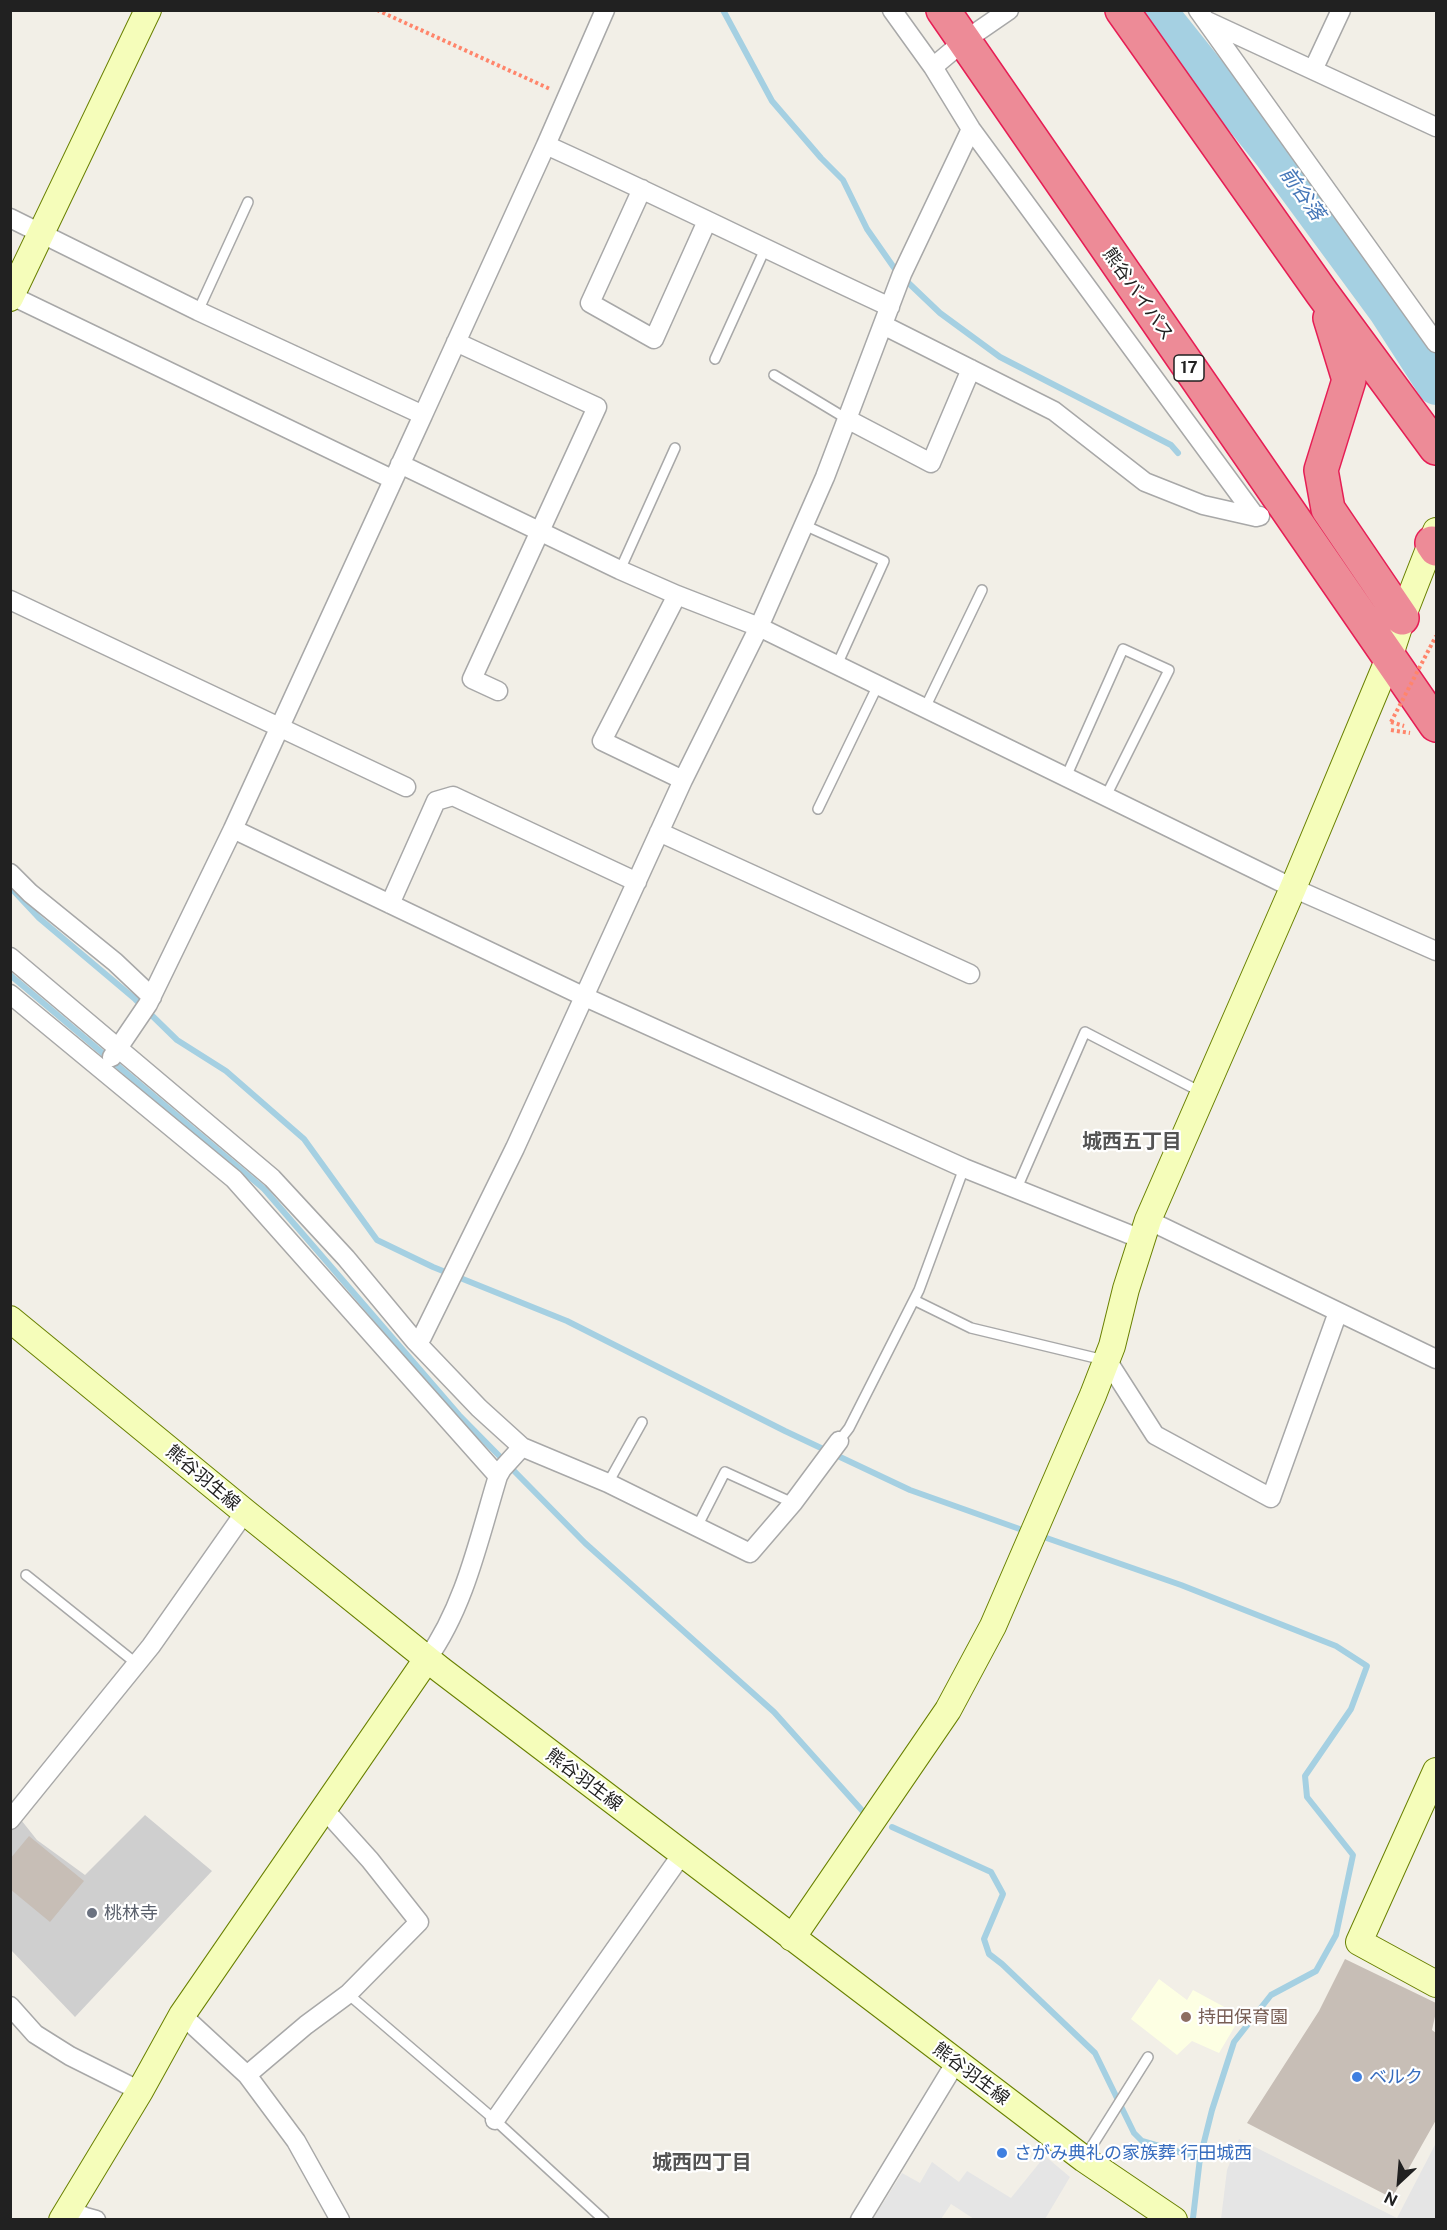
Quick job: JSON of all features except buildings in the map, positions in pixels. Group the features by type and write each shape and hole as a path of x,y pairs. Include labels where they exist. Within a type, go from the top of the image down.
{"highway":[{"name":"熊谷バイパス","path":"943,10 1270,513 1389,658 1437,725"},
{"path":"1122,10 1322,293 1437,448"},
{"path":"1322,293 1349,380 1321,470 1328,509 1402,618"}],"street":[{"path":"148,10 11,297 396,472 542,531 676,595 759,627 1293,888 1437,951"},
{"path":"110,1059 148,1005 233,829 546,145 605,10"},
{"path":"892,10 933,67 971,129 1270,513"},
{"path":"933,67 964,41 1009,10"},
{"path":"1313,70 1341,10"},
{"path":"1201,16 1437,127"},
{"path":"1201,16 1437,343"},
{"path":"415,1341 422,1337 515,1148 683,780 759,627 847,420 903,274 971,129"},
{"path":"546,145 890,307"},
{"path":"642,189 590,303 654,339 707,221"},
{"path":"10,218 198,311 423,415"},
{"path":"883,325 1054,411 1145,482 1203,505 1270,513"},
{"path":"456,342 597,407 542,531 472,679 498,691"},
{"path":"847,420 931,463 971,369"},
{"path":"792,1938 948,1710 993,1626 1040,1521 1107,1360 1145,1229 1293,888 1435,541"},
{"path":"676,595 602,741 683,780"},
{"path":"10,600 406,787"},
{"path":"390,904 436,801 453,796 637,882"},
{"path":"233,829 585,997 964,1168 1017,1188 1145,1229 1338,1312 1437,1359"},
{"path":"659,832 970,974"},
{"path":"10,873 30,893 116,962 148,1005"},
{"path":"10,957 110,1059 234,1179 508,1463 608,1483 750,1553 793,1503 839,1441"},
{"path":"10,994 110,1059 272,1178 346,1258 415,1341 479,1408 508,1463 449,1622 427,1659 182,2015 140,2091 66,2214 96,2220"},
{"path":"1107,1360 1155,1435 1271,1498 1338,1312"},
{"name":"熊谷羽生線","path":"10,1319 427,1659 1083,2159 1174,2220"},
{"path":"10,1820 137,1664 245,1512"},
{"path":"1437,1771 1359,1942 1437,1984"},
{"path":"247,2075 306,2025 348,1994 419,1922 370,1860 324,1809"},
{"path":"495,2120 682,1854"},
{"path":"10,2006 35,2034 70,2056 140,2091"},
{"path":"182,2015 247,2075 296,2140 340,2220"},
{"path":"860,2220 956,2062"}],"lane":[{"path":"198,311 248,202"},
{"path":"715,359 765,249"},
{"path":"774,375 847,420"},
{"path":"620,570 675,448"},
{"path":"804,525 884,561 837,665"},
{"path":"925,708 982,590"},
{"path":"1066,777 1123,649 1169,670 1106,796"},
{"path":"818,809 878,684"},
{"path":"1017,1188 1085,1032 1204,1093"},
{"path":"839,1441 849,1428 914,1300 964,1168"},
{"path":"914,1300 971,1328 1107,1360"},
{"path":"608,1483 642,1422"},
{"path":"697,1527 725,1472 793,1503"},
{"path":"26,1575 137,1664"},
{"path":"348,1994 495,2120 604,2220"},
{"path":"1083,2159 1148,2056"}],"path":[{"path":"377,10 567,97"},
{"path":"1391,730 1410,734 1412,728 1391,722 1437,636"}],"shaded area":[{"name":"桃林寺","path":"10,1806 37,1840 85,1875 145,1815 212,1871 75,2017 11,1950"},
{"name":"持田保育園","path":"1159,1979 1187,2000 1193,1990 1241,2016 1219,2053 1192,2041 1177,2055 1131,2019"},
{"path":"1239,2139 1397,2218 1436,2143 1436,2219 1221,2219 1227,2170"},
{"path":"1045,2156 1070,2177 1045,2219 974,2219 951,2204 941,2219 873,2219 902,2173 920,2183 932,2162 959,2182 967,2171 1011,2198"}],"waterway":[{"path":"723,10 772,101 843,180 867,229 897,272 940,313 1000,357 1171,445 1178,453"},
{"name":"前谷落","path":"1157,10 1273,155 1387,310 1436,386"},
{"path":"10,887 39,918 135,999 177,1040 226,1071 304,1139 377,1240 433,1267 567,1321 785,1431 910,1490 1028,1532"},
{"path":"10,975 264,1189 459,1415 585,1543 774,1712 867,1816"},
{"path":"1038,1535 1181,1585 1336,1646 1367,1666 1351,1709 1305,1776 1307,1797 1353,1855 1336,1935 1316,1971 1271,1995 1234,2042 1212,2110 1200,2158 1193,2218"},
{"path":"892,1827 991,1872 1003,1894 984,1939 989,1954 1095,2053 1134,2133 1142,2141 1200,2158"}],"place":[{"name":"桃林寺","path":"92,1913"},
{"name":"持田保育園","path":"1186,2017"},
{"name":"ベルク","path":"1357,2077"},
{"name":"さがみ典礼の家族葬 行田城西","path":"1002,2153"}],"district":[{"name":"城西五丁目","path":"1132,1142"},
{"name":"城西四丁目","path":"702,2163"}]}
